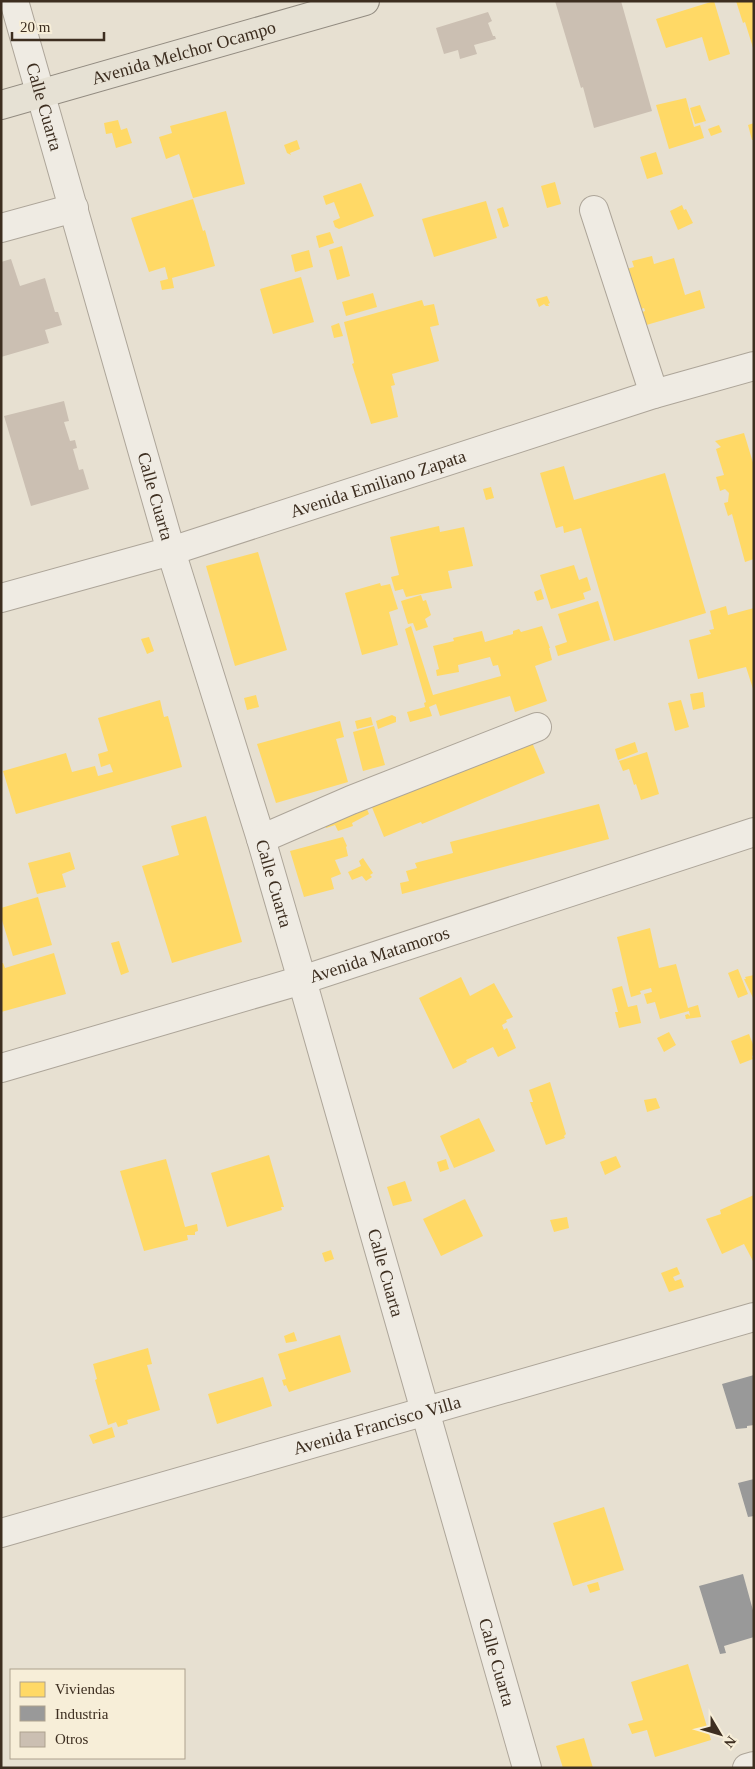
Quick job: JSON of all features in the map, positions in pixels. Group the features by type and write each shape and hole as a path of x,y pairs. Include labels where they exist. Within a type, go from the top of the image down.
{"main road":[{"name":"Avenida Melchor Ocampo","path":"1,105 327,7 365,1"}],"street":[{"name":"Calle Cuarta","path":"14,1 171,551 261,839 302,980 527,1768"},
{"path":"1,228 74,208"},
{"path":"594,210 654,394"},
{"name":"Avenida Emiliano Zapata","path":"1,598 171,551 654,394 754,366"},
{"path":"261,839 351,800 537,727"},
{"name":"Avenida Matamoros","path":"1,1068 302,980 754,832"},
{"name":"Avenida Francisco Villa","path":"1,1533 754,1317"},
{"path":"747,1768 754,1766"}],"building: Viviendas":[{"path":"714,1 730,54 709,61 702,37 666,48 656,19"},
{"path":"736,1 754,1 754,51 745,22 743,23"},
{"path":"686,98 694,127 700,125 704,138 669,149 656,105"},
{"path":"700,105 706,121 695,124 690,108"},
{"path":"226,111 245,184 193,198 179,154 166,159 159,137 172,133 170,126"},
{"path":"118,120 121,130 127,128 132,143 116,148 112,133 106,134 104,123"},
{"path":"754,123 754,140 752,140 748,125"},
{"path":"719,125 722,132 711,136 708,129"},
{"path":"297,140 300,149 290,153 291,155 287,153 284,145"},
{"path":"656,152 663,174 647,179 640,157"},
{"path":"555,182 561,204 547,208 541,186"},
{"path":"361,183 374,216 339,229 335,227 333,221 340,218 334,202 326,205 323,196"},
{"path":"193,199 203,231 205,230 215,266 172,278 174,288 162,290 160,281 168,279 165,267 149,272 131,218"},
{"path":"486,201 497,238 434,257 422,219"},
{"path":"682,205 693,223 678,230 670,211"},
{"path":"503,207 509,226 503,228 497,209"},
{"path":"330,232 334,243 319,248 316,236"},
{"path":"342,246 350,276 337,280 329,250"},
{"path":"309,250 313,267 295,272 291,255"},
{"path":"652,256 654,264 674,258 685,295 700,290 705,308 636,328 632,316 645,311 644,308 631,312 619,271 634,267 632,261"},
{"path":"301,277 314,322 273,334 260,289"},
{"path":"373,293 377,307 346,316 342,302"},
{"path":"547,296 550,303 548,304 549,306 544,304 539,307 536,299"},
{"path":"422,300 424,306 434,304 439,325 430,327 439,361 392,374 395,385 391,386 398,417 371,424 352,364 354,363 344,322"},
{"path":"339,323 343,336 334,338 331,326"},
{"path":"744,433 754,466 754,559 745,562 732,514 728,516 724,503 728,502 729,493 725,489 720,491 716,477 724,475 716,449 721,447 715,441"},
{"path":"564,466 574,500 665,473 706,613 614,641 581,528 564,533 563,526 556,528 540,473"},
{"path":"491,487 494,498 486,500 483,489"},
{"path":"439,526 440,532 464,527 473,566 448,571 452,588 406,597 403,589 395,591 391,577 399,575 390,537"},
{"path":"258,552 287,650 235,666 206,566"},
{"path":"574,565 579,580 587,577 591,590 583,593 585,599 551,609 540,575"},
{"path":"380,583 381,586 390,584 398,609 389,612 398,645 362,655 345,593"},
{"path":"541,589 544,599 537,601 534,592"},
{"path":"421,595 423,601 426,600 431,615 425,619 428,627 416,631 413,623 408,624 401,601"},
{"path":"598,601 610,640 558,656 555,646 567,642 558,614"},
{"path":"726,606 728,615 754,608 754,692 746,667 698,679 689,640 711,634 709,630 714,629 710,611"},
{"path":"411,626 433,695 501,676 498,665 493,666 490,657 458,665 459,672 437,676 436,670 439,669 433,646 454,641 453,638 482,631 485,642 513,634 513,631 519,629 521,632 542,626 552,660 535,666 547,701 515,712 510,696 440,716 436,704 429,707 432,716 410,722 407,712 425,707 424,703 426,702 405,629"},
{"path":"149,637 154,651 147,654 141,639"},
{"path":"703,692 705,707 693,710 690,694"},
{"path":"256,695 259,707 247,710 244,698"},
{"path":"160,700 164,717 168,716 182,767 16,814 3,771 66,753 72,772 95,766 98,776 113,772 110,764 101,767 98,754 108,751 98,718"},
{"path":"681,700 689,727 675,731 668,703"},
{"path":"392,715 396,717 396,722 378,729 376,721"},
{"path":"371,717 373,725 357,729 355,721"},
{"path":"340,721 344,737 336,739 348,782 276,803 257,744"},
{"path":"374,726 385,765 363,771 353,732"},
{"path":"528,733 545,773 422,824 421,822 384,837 369,800"},
{"path":"635,742 638,752 618,760 615,749"},
{"path":"647,752 659,794 641,800 629,769 623,771 619,761"},
{"path":"364,802 369,814 352,823 353,826 338,831 335,825 326,828 322,818"},
{"path":"599,804 609,839 402,894 400,883 409,881 406,871 417,868 415,863 453,853 450,842"},
{"path":"206,816 242,942 172,963 142,866 179,855 171,826"},
{"path":"343,837 347,846 348,856 335,860 341,874 331,878 334,889 304,897 290,851"},
{"path":"70,852 75,869 62,874 66,887 37,894 28,863"},
{"path":"363,858 373,873 370,875 372,877 366,881 362,876 352,880 348,872 361,866 359,861"},
{"path":"38,897 52,945 13,956 1,917 1,908"},
{"path":"650,928 659,968 676,964 688,1008 698,1005 701,1017 686,1019 685,1015 688,1014 690,1016 689,1011 660,1019 655,1002 647,1004 644,994 652,992 651,988 640,991 641,994 631,997 617,937"},
{"path":"119,941 129,972 121,975 111,943"},
{"path":"54,953 66,994 1,1012 1,963 3,963 5,968"},
{"path":"738,969 748,994 738,998 728,973"},
{"path":"754,975 754,1000 744,979"},
{"path":"461,977 470,996 494,983 513,1017 506,1020 507,1022 502,1025 504,1030 507,1028 516,1048 498,1057 493,1047 466,1060 467,1062 453,1069 419,998"},
{"path":"622,986 628,1007 637,1005 641,1023 619,1028 615,1012 618,1012 612,989"},
{"path":"669,1032 676,1045 664,1052 657,1038"},
{"path":"749,1034 754,1047 753,1059 740,1064 731,1041"},
{"path":"550,1082 566,1134 565,1138 546,1145 530,1102 533,1102 529,1090"},
{"path":"656,1098 660,1108 647,1112 644,1100"},
{"path":"479,1118 495,1151 454,1168 440,1136"},
{"path":"269,1155 284,1207 281,1207 282,1210 227,1227 211,1173"},
{"path":"616,1156 621,1167 605,1175 600,1162"},
{"path":"166,1159 185,1227 197,1224 198,1231 195,1232 195,1235 187,1235 188,1240 144,1251 120,1171"},
{"path":"446,1159 449,1169 440,1172 437,1162"},
{"path":"405,1181 412,1201 393,1206 387,1187"},
{"path":"754,1195 754,1263 744,1244 722,1254 706,1219 721,1214 720,1210"},
{"path":"465,1199 483,1236 441,1256 423,1219"},
{"path":"567,1217 569,1228 554,1232 550,1220"},
{"path":"331,1250 334,1259 325,1262 322,1253"},
{"path":"677,1267 680,1274 673,1277 675,1281 681,1279 684,1287 669,1292 661,1273"},
{"path":"294,1332 297,1341 286,1343 284,1336"},
{"path":"340,1335 351,1372 289,1392 282,1380 286,1379 278,1354"},
{"path":"148,1348 152,1364 147,1365 160,1410 127,1420 128,1424 118,1427 116,1422 108,1425 95,1380 97,1379 93,1364"},
{"path":"263,1377 272,1406 217,1424 208,1394"},
{"path":"112,1427 115,1437 93,1444 89,1435"},
{"path":"604,1507 624,1570 573,1586 553,1523"},
{"path":"598,1582 600,1590 590,1593 587,1585"},
{"path":"688,1664 711,1740 655,1757 647,1730 632,1734 628,1724 643,1720 631,1682"},
{"path":"584,1738 593,1768 563,1768 556,1746"}],"building: Industria":[{"path":"754,1375 754,1425 736,1429 722,1384"},
{"path":"754,1479 754,1516 748,1517 738,1483"},
{"path":"743,1574 754,1614 754,1637 724,1646 726,1653 720,1654 699,1586"}],"building: Otros":[{"path":"555,1 621,1 652,111 594,128 583,87 581,88"},
{"path":"488,12 492,21 488,23 496,39 474,45 477,54 460,59 458,50 444,54 436,28"},
{"path":"11,259 20,286 45,278 55,312 58,312 62,325 45,330 49,343 1,357 1,262"},
{"path":"64,401 69,421 64,422 70,441 75,440 77,448 73,449 79,470 83,469 89,489 31,506 4,416"}]}
